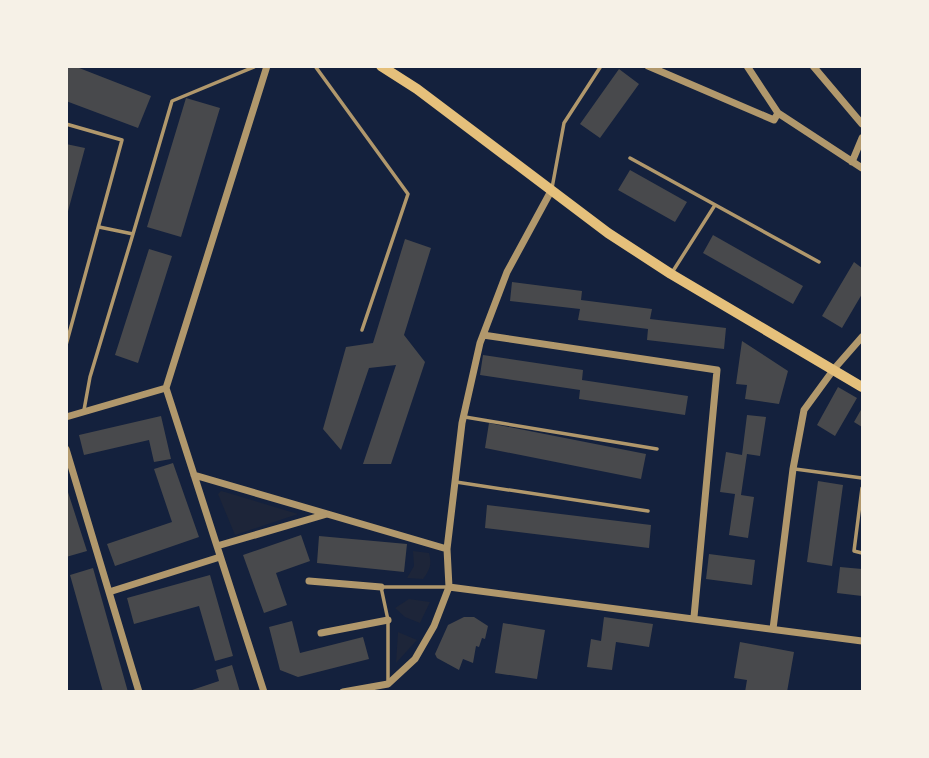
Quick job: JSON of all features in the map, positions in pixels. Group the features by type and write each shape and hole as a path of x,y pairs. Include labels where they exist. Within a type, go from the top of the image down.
{"main road":[{"path":"381,66 417,89 608,233 671,274 863,387"}],"street":[{"path":"264,691 166,388 267,66"},
{"path":"648,66 774,120 778,113"},
{"path":"747,66 778,113 863,168"},
{"path":"813,66 863,124"},
{"path":"852,162 863,138"},
{"path":"343,691 388,684 415,659 434,626 449,587 447,549 463,417 483,335 508,272 551,191"},
{"path":"483,335 718,370 694,617"},
{"path":"772,629 793,469 804,410 834,369 863,337"},
{"path":"66,417 166,388"},
{"path":"66,449 139,691"},
{"path":"194,475 447,549"},
{"path":"217,545 327,513"},
{"path":"109,592 220,557"},
{"path":"309,581 381,587"},
{"path":"449,587 863,641"},
{"path":"321,633 388,620"}],"lane":[{"path":"83,412 90,377 172,101 256,66"},
{"path":"315,66 408,194 362,330"},
{"path":"551,191 564,123 601,66"},
{"path":"66,124 122,140 66,345"},
{"path":"630,158 819,262"},
{"path":"671,274 716,205"},
{"path":"99,227 133,234"},
{"path":"463,417 657,449"},
{"path":"793,469 863,478"},
{"path":"455,482 648,511"},
{"path":"863,488 854,551 863,553"},
{"path":"388,684 388,620 381,587 449,587"}],"shaded area":[{"path":"221,491 298,514 235,535 218,494"},
{"path":"413,551 429,553 430,567 423,579 407,578 414,566"},
{"path":"409,599 430,602 420,623 405,617 395,608"},
{"path":"398,632 417,640 396,663"}],"building":[{"path":"66,66 74,66 151,96 138,128 66,101"},
{"path":"619,69 639,84 600,138 580,124"},
{"path":"186,98 220,108 181,237 147,227"},
{"path":"66,144 85,148 67,215 66,215"},
{"path":"630,170 687,202 675,222 618,190"},
{"path":"713,235 803,286 793,304 703,253"},
{"path":"405,239 431,248 404,335 425,362 391,464 363,464 396,365 369,368 341,450 323,429 346,347 373,343"},
{"path":"149,249 172,256 138,363 115,355"},
{"path":"854,262 862,268 862,294 842,328 822,316"},
{"path":"512,282 582,291 581,300 652,309 650,319 726,328 724,349 647,340 648,329 578,320 580,309 510,301"},
{"path":"742,341 788,371 779,404 745,399 747,385 736,384"},
{"path":"483,355 583,370 582,380 688,396 685,415 579,399 580,390 480,375"},
{"path":"838,387 857,398 835,436 817,425"},
{"path":"862,408 862,427 854,422"},
{"path":"747,415 766,417 760,456 747,454 741,495 754,497 748,538 729,535 735,494 720,492 726,452 742,455"},
{"path":"161,416 171,459 154,462 149,440 84,455 79,435"},
{"path":"489,423 646,454 641,479 485,448"},
{"path":"173,463 199,537 115,566 107,544 172,522 154,469"},
{"path":"818,481 843,485 832,566 807,562"},
{"path":"66,486 87,551 66,557"},
{"path":"487,505 651,525 649,548 485,528"},
{"path":"301,535 310,561 276,573 287,605 264,613 243,555"},
{"path":"319,536 407,544 404,572 317,563"},
{"path":"709,554 755,560 752,585 706,579"},
{"path":"840,567 862,569 862,596 837,593"},
{"path":"93,568 128,692 103,692 70,575"},
{"path":"210,575 233,656 215,661 199,606 134,624 127,598"},
{"path":"464,617 474,617 488,626 485,639 482,638 479,647 476,646 473,663 463,659 459,670 437,658 435,654 448,625"},
{"path":"604,617 653,624 649,647 616,642 612,670 587,667 591,639 601,641"},
{"path":"292,621 300,653 363,637 369,659 298,677 280,670 269,627"},
{"path":"503,623 545,630 537,679 495,673"},
{"path":"740,642 794,652 787,692 745,692 747,680 734,678"},
{"path":"232,665 240,692 186,692 219,681 216,670"}]}
